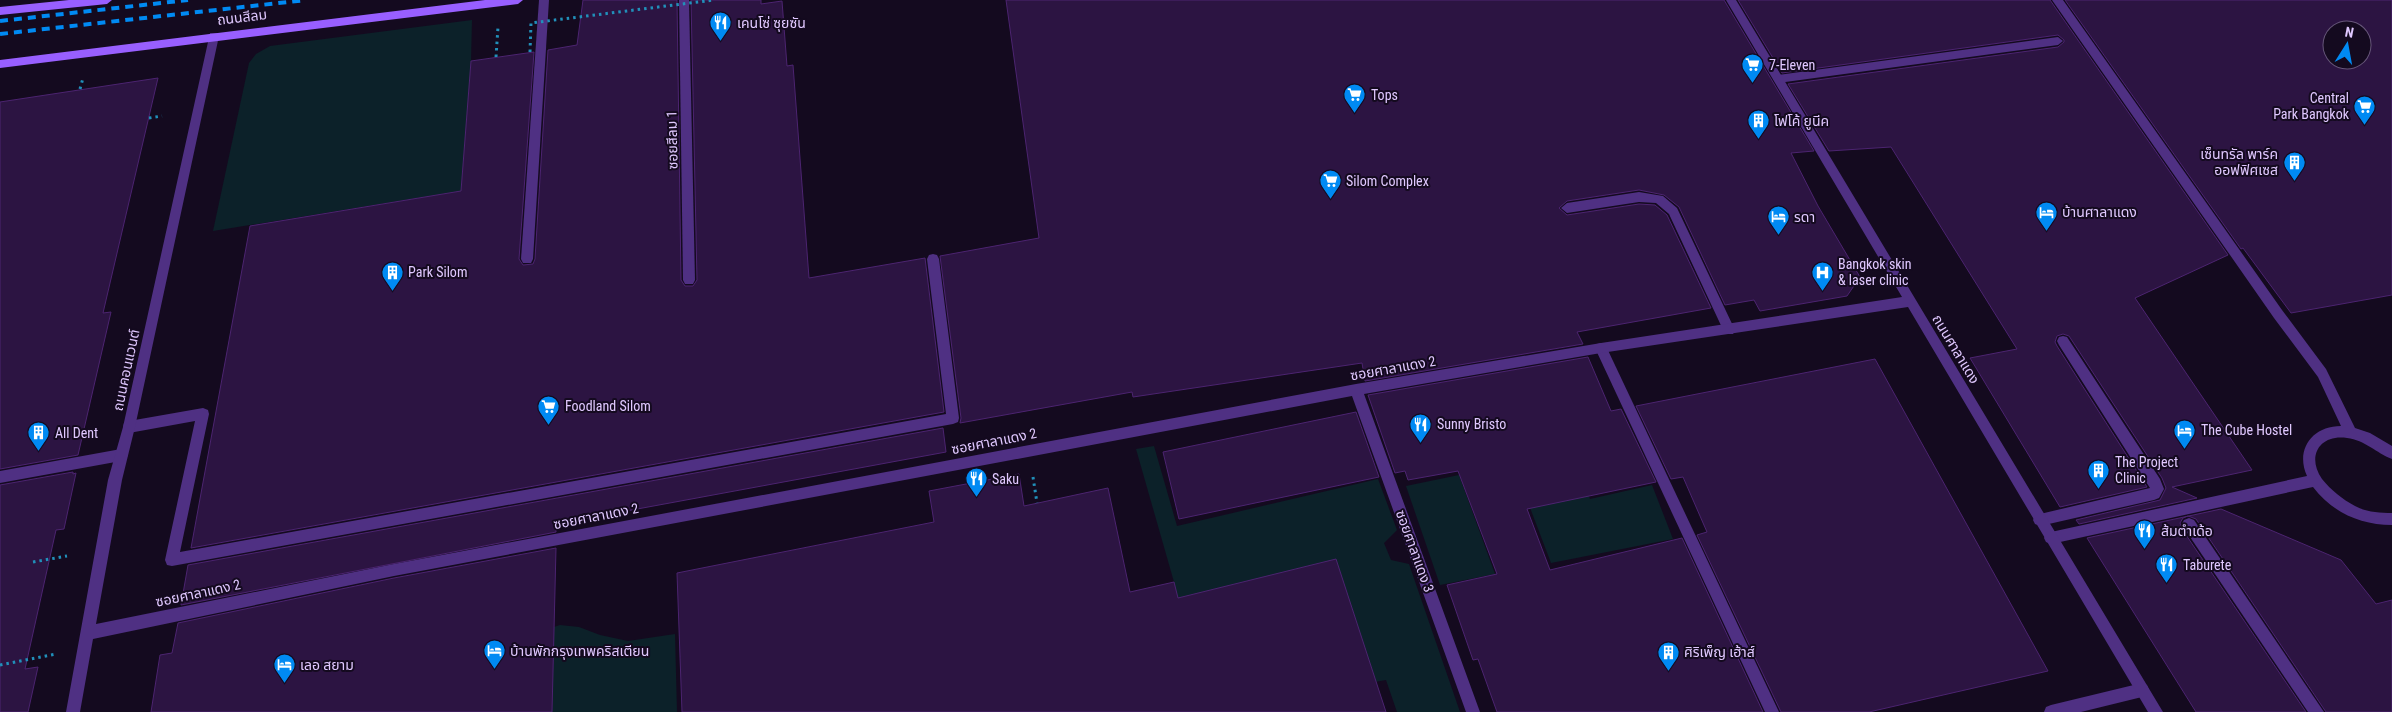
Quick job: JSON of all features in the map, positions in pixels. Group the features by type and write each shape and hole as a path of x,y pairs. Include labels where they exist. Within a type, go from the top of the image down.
{"main road":[{"path":"0,11 106,0"},
{"name":"ถนนสีลม","path":"0,64 214,36 518,0"}],"street":[{"path":"527,259 544,0"},
{"name":"ซอยสีลม 1","path":"684,0 689,280"},
{"name":"ถนนศาลาแดง","path":"1731,0 2156,712"},
{"path":"2057,0 2322,373 2351,433"},
{"name":"ถนนคอนแวนต์","path":"73,712 121,455 129,427 214,36"},
{"path":"1778,79 2058,41"},
{"path":"1567,208 1639,197 1659,199 1672,211 1729,330"},
{"path":"129,427 203,414 172,560 952,418 933,259"},
{"name":"ซอยศาลาแดง 2","path":"87,633 394,570 1356,390 1601,348 1911,301"},
{"path":"2040,520 2154,494 2157,490 2155,483 2064,341"},
{"path":"1601,348 1772,712"},
{"name":"ซอยศาลาแดง 3","path":"1356,390 1473,712"},
{"path":"2392,453 2367,438 2351,433 2336,432 2323,436 2314,442 2309,453 2310,466 2316,480 2326,494 2357,514 2374,519 2392,519"},
{"path":"0,477 121,455"},
{"path":"2051,538 2316,480"},
{"path":"2189,524 2317,712"},
{"path":"2051,712 2142,690"}],"path":[{"path":"530,52 531,23 714,0"},
{"path":"496,57 498,24"},
{"path":"149,118 162,116"},
{"path":"1032,472 1036,504"},
{"path":"33,562 67,556"},
{"path":"0,665 84,650"}],"shaded area":[{"path":"472,20 471,61 461,191 213,231 249,63 256,54 270,46"},
{"path":"1544,379 1590,499 1652,485 1673,539 1551,563 1485,389"},
{"path":"1154,446 1177,526 1378,479 1397,530 1384,543 1391,560 1409,564 1460,712 1397,712 1386,680 1205,712 1174,582 1136,449"},
{"path":"1459,475 1495,574 1440,585 1406,486"},
{"path":"560,625 579,627 600,635 628,641 675,634 677,712 552,712 554,627"}],"building":[{"name":"Park Silom","path":"583,0 677,0 681,280 685,286 693,286 697,280 691,0 761,0 761,4 782,1 787,66 793,65 809,278 925,258 944,412 191,548 250,226 461,191 471,61 534,52 519,259 523,265 533,264 535,259 548,50 577,45"},
{"name":"Silom Complex","path":"1006,0 1724,0 1814,151 1791,153 1818,206 1860,277 1847,296 1760,311 1754,300 1725,305 1679,207 1664,195 1639,190 1567,201 1559,208 1567,215 1639,204 1655,205 1667,215 1711,308 1577,332 1583,344 1365,381 1362,363 1133,397 1132,392 960,423 961,418 940,256 1039,238"},
{"path":"1738,0 2050,0 2228,255 2135,298 2252,470 2172,487 2197,498 2079,524 2076,520 2160,500 2166,488 2162,478 2069,336 2063,334 2057,336 2055,342 2057,346 2147,487 2060,507 1970,358 2017,349 1891,147 1829,151 1788,84 2058,47 2064,40 2058,35 1782,73"},
{"name":"เซ็นทรัล พาร์ค ออฟฟิศเซส","path":"2065,0 2392,0 2392,295 2291,313 2243,248 2241,249"},
{"path":"158,78 103,313 111,312 78,455 0,469 0,102"},
{"path":"1588,357 1611,411 1621,409 1656,482 1527,509 1550,570 1682,538 1763,712 1497,712 1478,659 1473,660 1447,585 1497,574 1458,471 1408,480 1405,471 1395,473 1368,395"},
{"path":"1875,359 2048,671 1869,712 1781,712 1697,535 1707,532 1683,477 1671,479 1636,406"},
{"path":"1356,412 1379,477 1179,519 1163,452"},
{"path":"943,428 946,452 556,524 556,532 181,605 188,565"},
{"path":"73,472 73,474 76,473 64,529 56,530 25,669 38,667 28,712 0,712 0,485"},
{"path":"1019,474 1024,506 1108,488 1130,592 1174,582 1178,598 1336,559 1386,712 682,712 677,573 934,522 929,491"},
{"path":"2221,509 2341,560 2376,604 2392,600 2392,712 2326,712 2196,519 2188,516"},
{"path":"2187,516 2180,523 2182,529 2306,712 2196,712 2087,538"},
{"path":"556,548 552,712 151,712 160,655 172,653 178,623 394,578"}],"railway":[{"path":"0,21 188,0"},
{"path":"0,34 306,0"}],"place":[{"name":"เคนโซ่ ซุยซัน","path":"721,42"},
{"name":"7-Eleven","path":"1753,84"},
{"name":"Tops","path":"1355,114"},
{"name":"Central Park Bangkok","path":"2365,125"},
{"name":"โฟโค้ ยูนีค","path":"1758,140"},
{"name":"เซ็นทรัล พาร์ค ออฟฟิศเซส","path":"2294,181"},
{"name":"Silom Complex","path":"1330,200"},
{"name":"บ้านศาลาแดง","path":"2046,231"},
{"name":"รดา","path":"1778,236"},
{"name":"Park Silom","path":"392,291"},
{"name":"Bangkok skin & laser clinic","path":"1822,291"},
{"name":"Foodland Silom","path":"549,425"},
{"name":"Sunny Bristo","path":"1421,443"},
{"name":"The Cube Hostel","path":"2185,449"},
{"name":"All Dent","path":"39,452"},
{"name":"The Project Clinic","path":"2099,489"},
{"name":"Saku","path":"976,498"},
{"name":"ส้มตำเด้อ","path":"2145,550"},
{"name":"Taburete","path":"2167,584"},
{"name":"บ้านพักกรุงเทพคริสเตียน","path":"494,670"},
{"name":"ศิริเพ็ญ เฮ้าส์","path":"1668,671"},
{"name":"เลอ สยาม","path":"284,684"}]}
